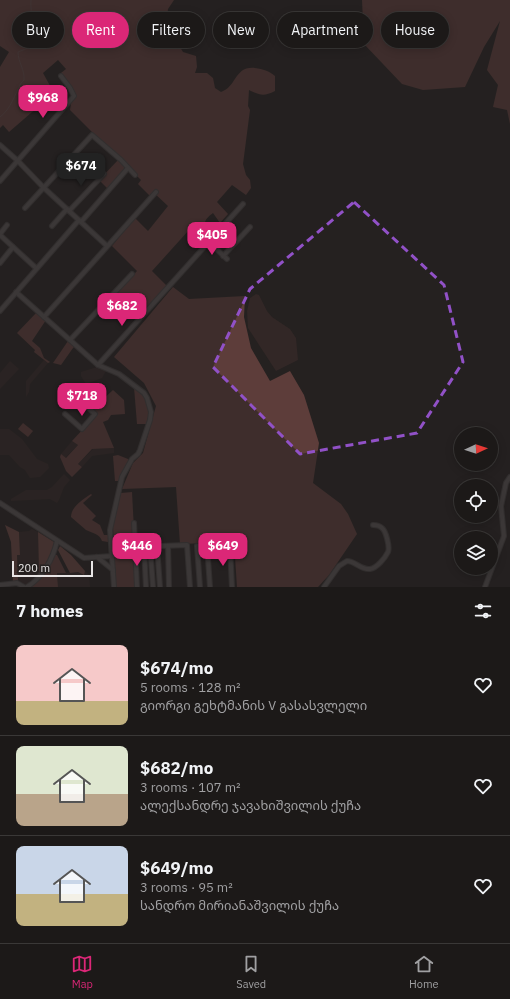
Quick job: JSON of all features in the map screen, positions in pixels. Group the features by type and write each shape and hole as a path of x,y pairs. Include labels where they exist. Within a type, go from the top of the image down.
{"street":[{"path":"0,181 74,96 62,76"},
{"path":"25,208 92,135 136,175"},
{"path":"0,145 107,246"},
{"path":"0,311 36,268 128,168"},
{"path":"52,226 104,174"},
{"path":"44,317 156,192"},
{"path":"98,365 243,204"},
{"path":"7,225 0,234 36,268"},
{"path":"223,256 250,227"},
{"path":"209,242 227,259"},
{"path":"0,263 13,247"},
{"path":"70,340 132,274"},
{"path":"16,292 98,365 119,374 144,393 147,398 151,412 150,420 138,455 132,459 122,477 110,530 114,587"},
{"path":"65,414 82,429 95,414 80,400"},
{"path":"485,587 504,536 501,506 506,483 510,477"},
{"path":"0,503 84,558 112,556"},
{"path":"134,523 137,587"},
{"path":"324,587 339,566 346,561 372,569 388,552 388,545 384,531 380,526 373,525"},
{"path":"28,587 35,582 47,567 57,541"},
{"path":"200,587 198,546 228,544 230,547 232,587"},
{"path":"112,550 135,547 187,545 190,587"},
{"path":"207,545 210,587"},
{"path":"150,546 152,587"},
{"path":"157,546 160,587"},
{"path":"168,546 169,587"},
{"path":"144,547 146,587"},
{"path":"97,557 113,570"},
{"path":"199,572 209,571"},
{"path":"159,574 169,574"},
{"path":"0,585 17,583 24,587"}],"highlighted area":[{"path":"354,202 444,285 463,362 417,433 300,454 213,367 250,289"}],"shaded area":[{"path":"0,0 174,0 168,12 137,12 137,48 181,48 183,52 196,56 197,67 195,73 207,73 213,78 215,88 221,92 230,86 239,73 248,68 263,70 275,76 275,91 262,95 249,90 248,106 250,110 243,164 246,175 250,180 251,188 246,195 232,185 217,202 228,214 220,223 213,213 207,218 205,226 211,234 205,244 189,230 152,271 167,286 141,314 117,293 137,271 112,246 135,218 148,231 168,206 153,192 150,196 138,184 141,180 129,168 108,189 99,180 119,159 70,110 73,92 61,73 66,69 58,60 43,73 54,93 9,132 3,125 0,128 0,67 9,52 0,46"},
{"path":"362,0 510,0 510,124 507,110 493,107 498,85 487,70 500,21 484,47 465,87 423,90 402,84 368,48 373,48 373,12 363,12"},
{"path":"173,287 189,299 245,296 244,317 251,348 270,381 290,371 304,395 319,443 313,483 341,504 348,514 357,534 329,575 318,587 237,587 234,542 180,544 176,487 122,489 133,463 143,453 156,406 144,383 114,357"},
{"path":"256,294 259,295 267,311 272,317 290,329 296,338 298,360 276,371 248,328 247,311 250,298"},
{"path":"37,312 46,320 32,341 40,348 44,358 50,362 48,363 34,352 35,350 17,333"},
{"path":"68,341 74,347 61,365 53,363"},
{"path":"44,360 48,363 30,384 29,392 26,397 26,381"},
{"path":"10,361 19,369 0,389 0,373"},
{"path":"97,367 107,369 102,378 86,384 81,376 81,372"},
{"path":"134,387 143,395 148,403 149,412 146,424 137,424"},
{"path":"113,390 124,400 125,414 111,415 108,420 103,422 114,448 92,449 78,464 82,467 72,477 66,471 60,457 61,454 66,458 78,445 72,441 97,414 82,400 89,395 92,395 99,403"},
{"path":"23,423 33,431 28,437 18,429"},
{"path":"0,429 9,429 22,439 37,459 48,464 49,468 40,477 30,478 25,470 20,467 9,455 0,455"},
{"path":"72,441 78,445 65,458 61,454"},
{"path":"114,448 114,453 92,456 82,467 78,464 93,449"},
{"path":"118,455 128,459 128,463 119,481 115,481 113,456"},
{"path":"64,474 70,480 64,487 57,503 50,499 11,501 11,499 26,490 47,490 52,487"},
{"path":"132,492 137,587 116,587 113,527 121,493"},
{"path":"91,494 92,495 83,503 96,516 92,520 100,525 104,535 108,535 108,542 102,541 98,535 86,530 71,517 75,507"},
{"path":"5,525 19,532 20,555 17,555 18,581 13,583 11,542"},
{"path":"32,529 38,532 39,573 25,586 18,581 17,555 20,555 19,532 29,531"},
{"path":"38,532 54,542 53,552 42,572 39,573"},
{"path":"60,546 71,555 85,571 84,575 78,572 70,573 58,550"},
{"path":"54,554 57,555 66,573 57,573 58,587 30,587 45,573"},
{"path":"85,571 89,575 90,587 58,587 57,573 78,572 83,575"}],"waterway":[{"path":"0,117 10,106 21,83 24,80 18,52 28,48 34,35 35,30 30,21 31,0"}]}
